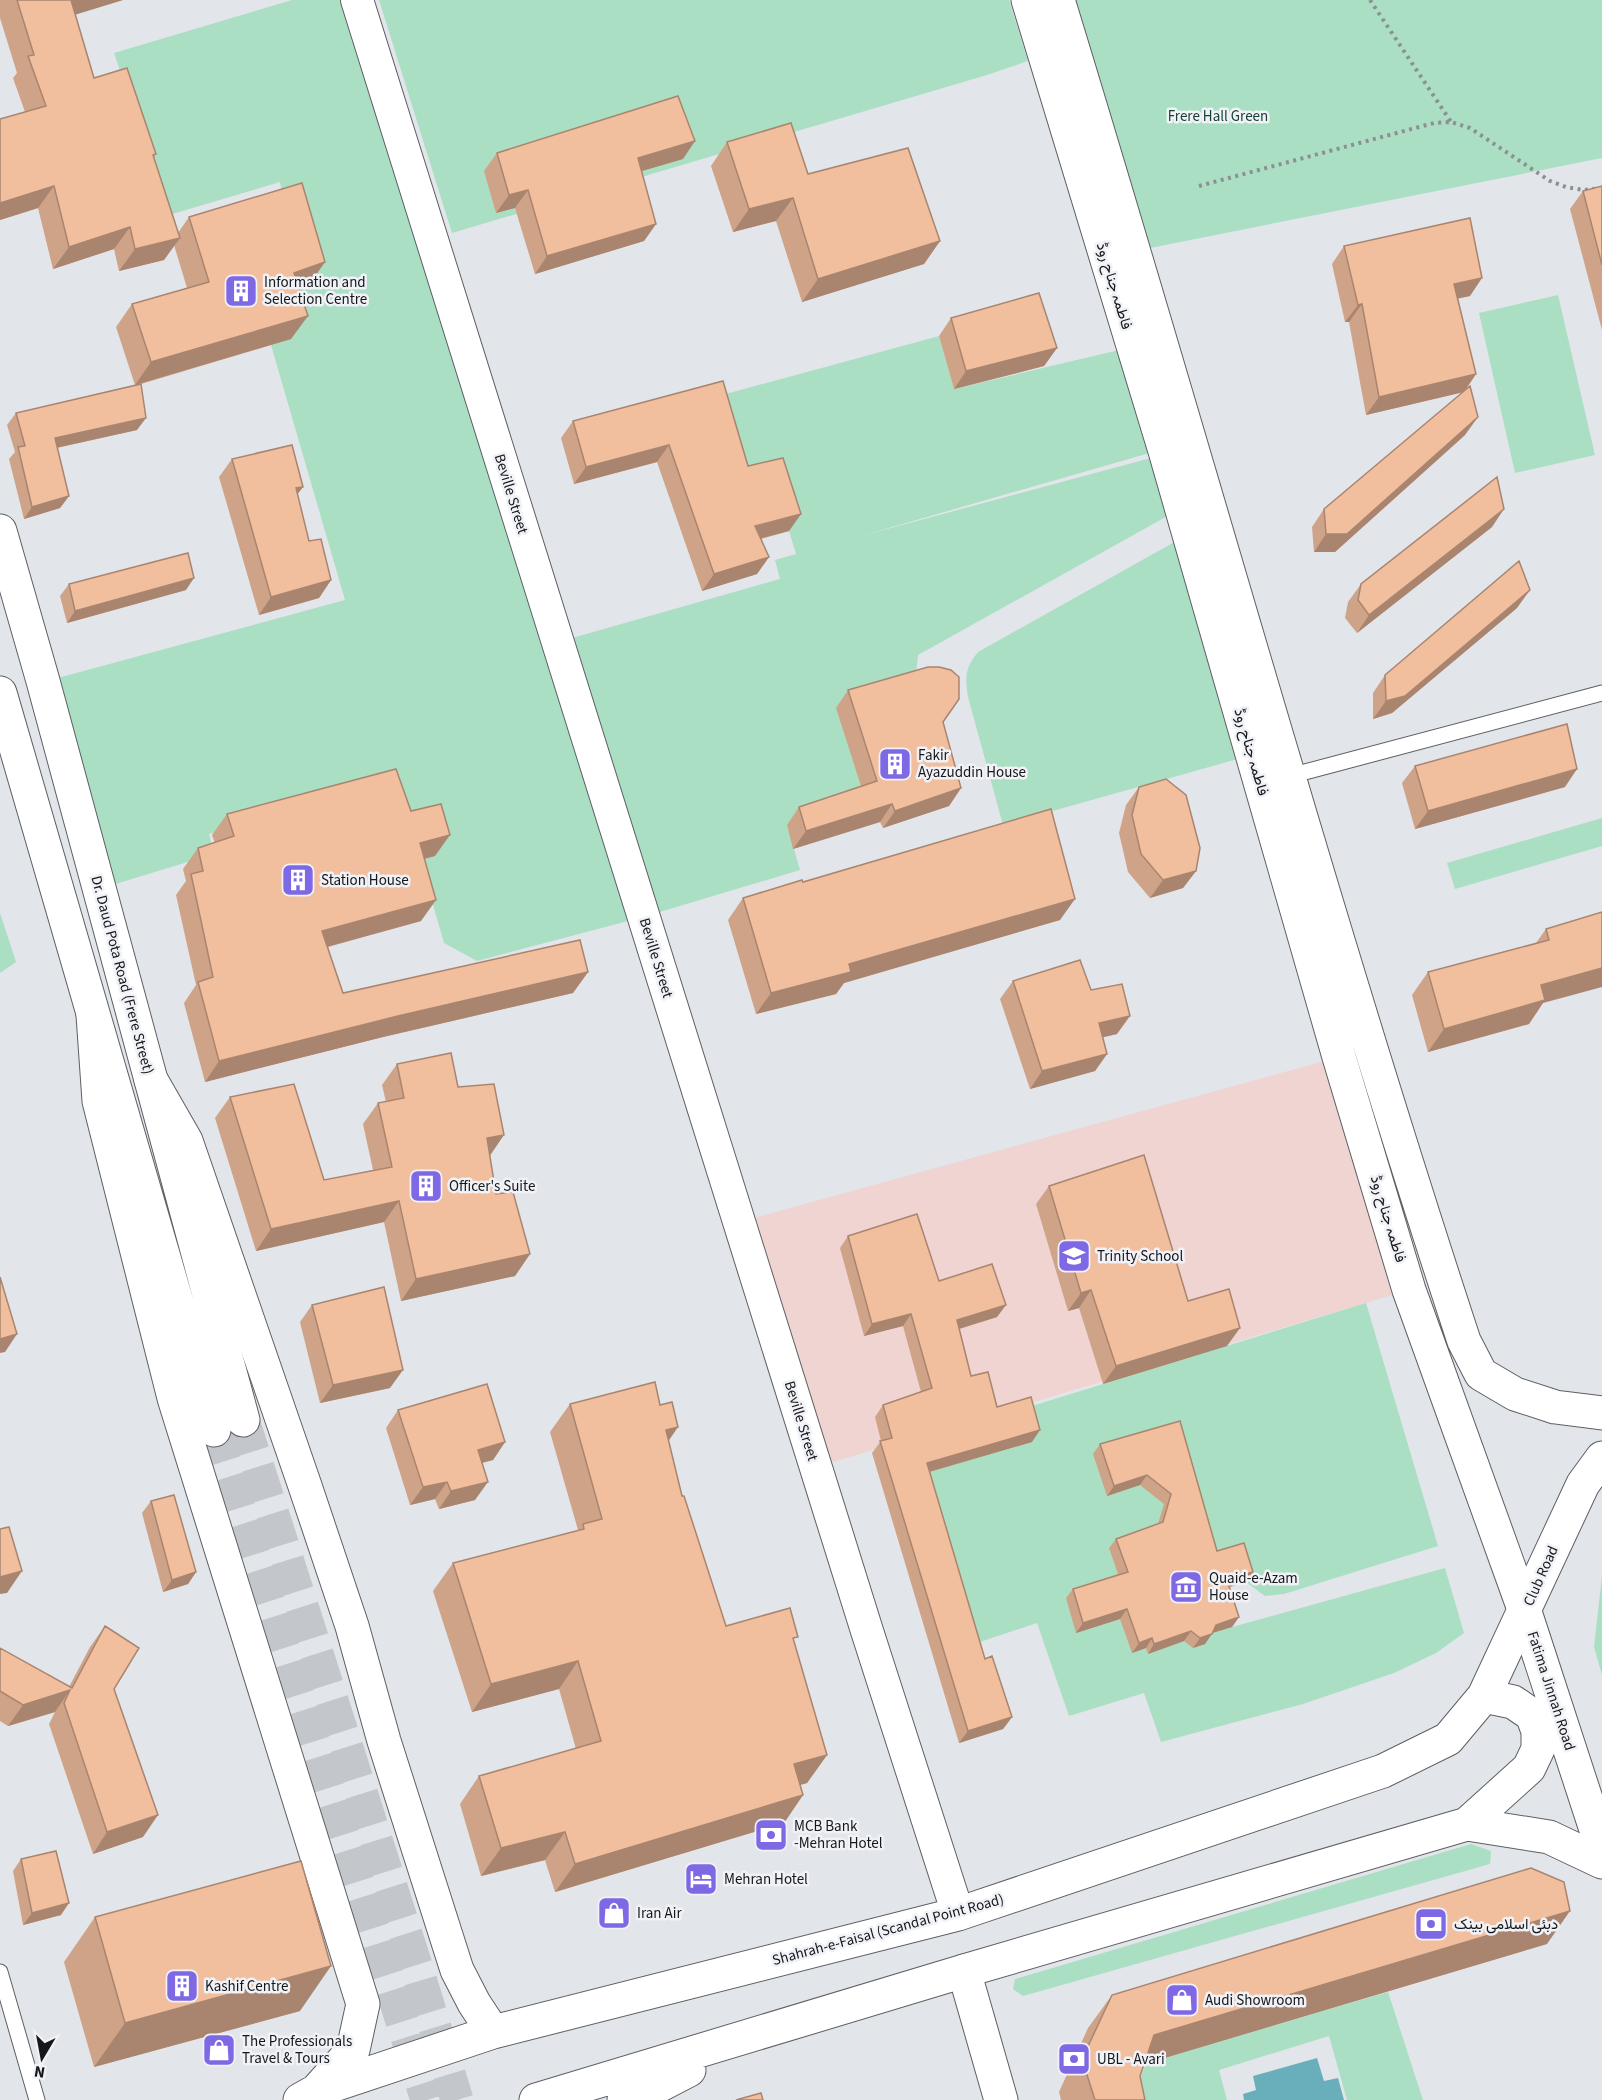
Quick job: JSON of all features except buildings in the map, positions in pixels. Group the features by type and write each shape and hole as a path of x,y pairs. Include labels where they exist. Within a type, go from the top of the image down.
{"main road":[{"name":"فاطمہ جناح روڈ","path":"1028,0 1165,451 1464,1341 1481,1374 1515,1394 1555,1407 1602,1413"},
{"name":"فاطمہ جناح روڈ","path":"1058,0 1135,251 1409,1290 1485,1502"},
{"name":"Dr. Daud Pota Road (Frere Street)","path":"0,531 151,1080 229,1425 93,1015 0,693"},
{"path":"93,1015 99,1101 174,1398 363,2004 353,2050 308,2096"},
{"path":"151,1080 186,1141 348,1615 384,1741 457,1970 474,2003 493,2032"},
{"name":"Club Road","path":"1484,1696 1583,1484 1602,1458"},
{"name":"Fatima Jinnah Road","path":"1485,1502 1525,1611 1602,1848"},
{"name":"Shahrah-e-Faisal (Scandal Point Road)","path":"308,2096 493,2032 958,1914 1383,1771 1448,1739 1484,1696"},
{"path":"1467,1824 1529,1768 1538,1749 1538,1731 1532,1715 1514,1702 1484,1696"},
{"path":"536,2100 964,1971 1467,1824 1549,1837 1602,1862"},
{"path":"964,1971 1001,2100"},
{"path":"624,2100 643,2094 763,2033"}],"street":[{"name":"Beville Street","path":"357,0 853,1587 958,1914"}],"lane":[{"path":"1275,780 1602,693"},
{"path":"0,1972 38,2100"}],"path":[{"path":"1370,0 1451,122"},
{"path":"1198,186 1424,125 1451,122 1470,128 1550,181 1566,187 1602,188"}],"shaded area":[{"name":"Trinity School","path":"1339,1057 1409,1290 816,1467 739,1222"}],"green space":[{"path":"292,0 357,0 558,642 780,579 775,560 796,554 772,475 736,484 711,398 939,336 954,389 1132,347 1160,450 861,536 1162,455 1180,509 918,655 915,685 865,799 787,825 800,870 643,917 477,961 444,943 398,783 209,834 214,854 99,889 43,682 345,600 271,345 285,206 280,182 169,215 114,53"},
{"path":"379,0 1009,0 1028,61 452,233"},
{"name":"Frere Hall Green","path":"1060,0 1602,0 1602,158 1135,251"},
{"path":"1558,295 1595,455 1515,473 1479,313"},
{"path":"1187,535 1252,755 1003,825 968,697 967,673 974,658 978,652"},
{"path":"1602,818 1602,846 1455,889 1447,863"},
{"path":"0,913 16,962 0,973"},
{"path":"1366,1303 1438,1546 1284,1594 1265,1596 1246,1582 1221,1589 1232,1627 1445,1568 1464,1633 1436,1653 1394,1673 1303,1704 1161,1742 1144,1693 1069,1716 1037,1623 971,1645 918,1475 1032,1442 1022,1409"},
{"path":"1602,1576 1602,1675 1594,1647"},
{"path":"1471,1844 1491,1851 1490,1864 1023,1996 1013,1989 1015,1979"},
{"path":"1388,1992 1423,2100 1347,2100 1329,2036 1219,2070 1227,2100 1132,2100 1146,2063"}],"water":[{"path":"1317,2058 1324,2081 1338,2078 1344,2100 1244,2100 1243,2094 1256,2090 1253,2076"}],"tunnel":[{"path":"243,1420 457,2100"},
{"path":"214,1430 427,2100"}],"place":[{"name":"Information and Selection Centre","path":"241,291"},
{"name":"Fakir Ayazuddin House","path":"895,764"},
{"name":"Station House","path":"298,880"},
{"name":"Officer's Suite","path":"426,1186"},
{"name":"Trinity School","path":"1074,1256"},
{"name":"Quaid-e-Azam House","path":"1186,1587"},
{"name":"MCB Bank -Mehran Hotel","path":"771,1835"},
{"name":"Mehran Hotel","path":"701,1879"},
{"name":"Iran Air","path":"614,1913"},
{"name":"دبئی اسلامی بینک","path":"1431,1924"},
{"name":"Kashif Centre","path":"182,1986"},
{"name":"Audi Showroom","path":"1182,2000"},
{"name":"The Professionals Travel & Tours","path":"219,2050"},
{"name":"UBL - Avari","path":"1074,2059"}]}
